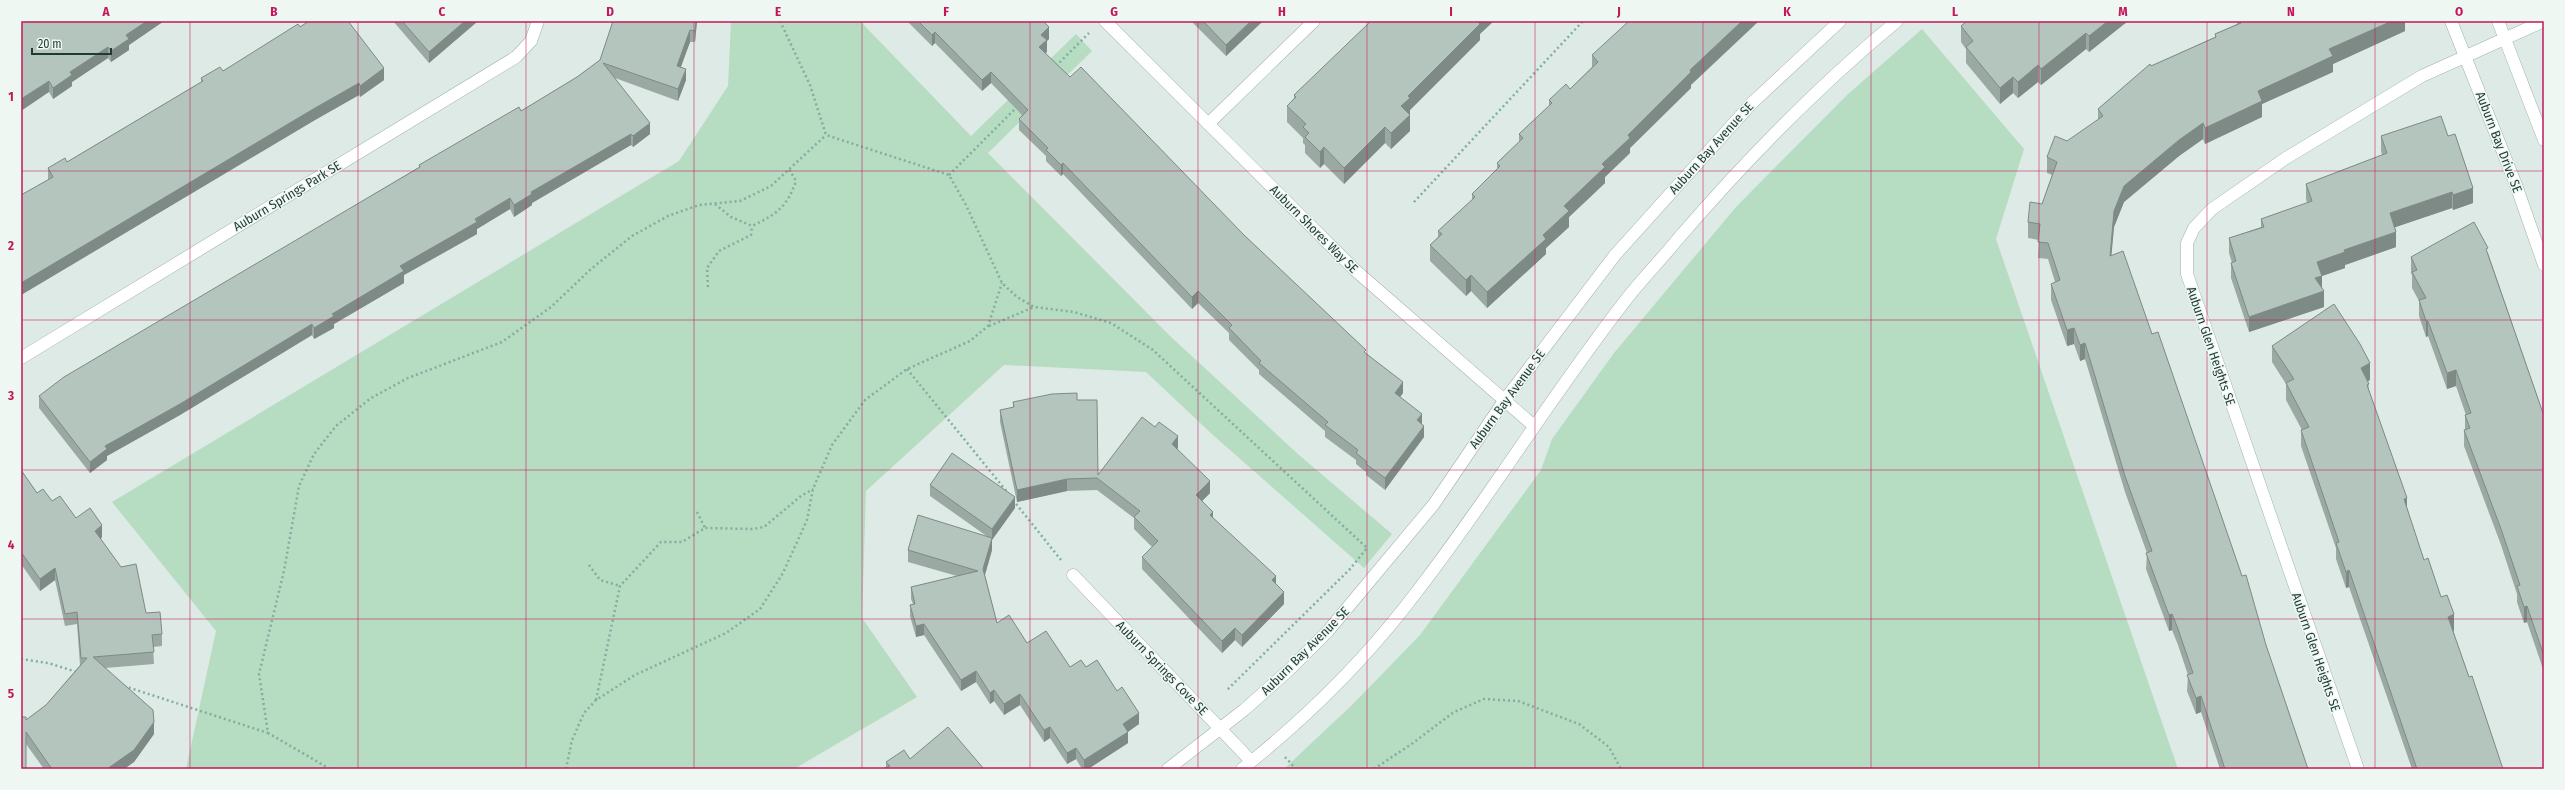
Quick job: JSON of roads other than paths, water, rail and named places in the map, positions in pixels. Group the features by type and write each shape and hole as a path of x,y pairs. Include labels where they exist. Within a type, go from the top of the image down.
{"street":[{"name":"Auburn Springs Park SE","path":"21,358 516,57 531,41 538,21"},
{"name":"Auburn Shores Way SE","path":"1105,21 1355,270 1534,426"},
{"path":"1208,124 1314,21"},
{"name":"Auburn Bay Avenue SE","path":"1168,769 1221,730 1289,670 1365,589 1434,504 1504,401 1615,255 1752,103 1840,21"},
{"path":"1242,769 1328,692 1404,609 1463,530 1534,426 1625,300 1724,186 1787,121 1897,21"},
{"name":"Auburn Bay Drive SE","path":"2451,21 2467,56 2544,264"},
{"path":"2498,21 2544,140"},
{"name":"Auburn Glen Heights SE","path":"2358,769 2187,274 2186,243 2194,228 2212,209 2286,158 2422,76 2544,21"},
{"name":"Auburn Springs Cove SE","path":"1073,575 1251,761"}]}
